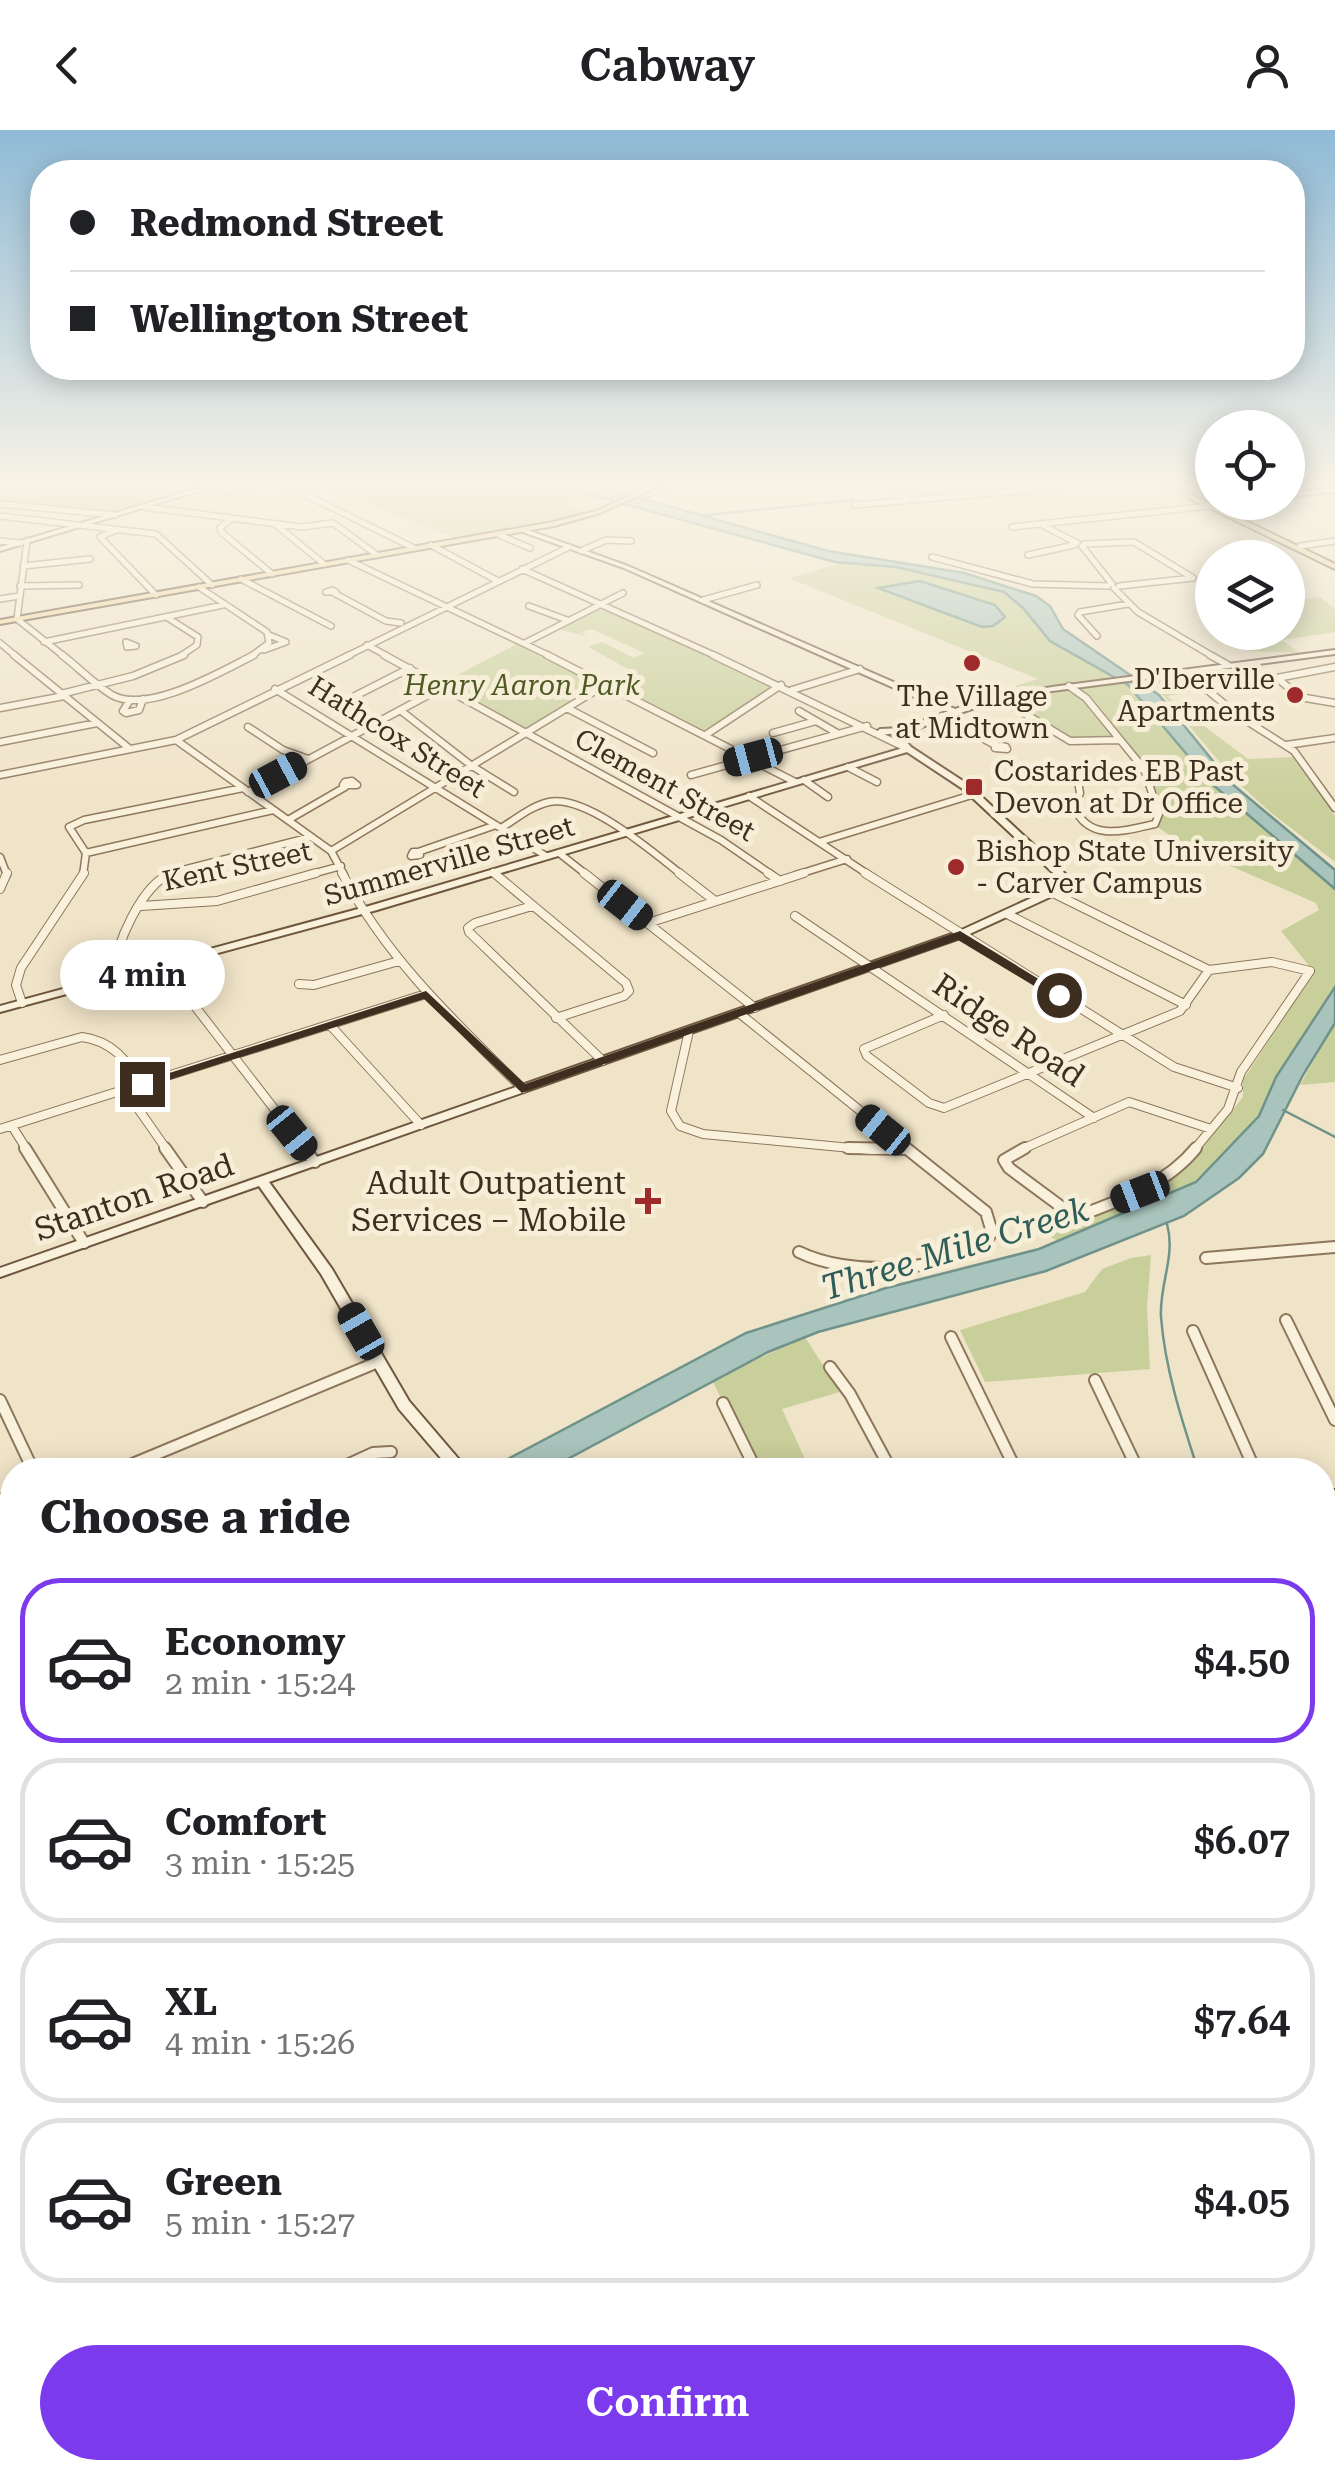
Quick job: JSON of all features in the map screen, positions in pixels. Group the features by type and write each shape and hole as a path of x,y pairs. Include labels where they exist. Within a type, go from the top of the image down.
{"main road":[{"path":"0,622 171,592"}],"street":[{"path":"19,592 17,620 98,685 130,700 170,694 286,642 269,636 205,592"},
{"path":"263,592 319,624 331,626"},
{"path":"419,592 608,683 828,797"},
{"path":"0,775 176,740 475,592"},
{"path":"572,592 880,732 975,794"},
{"path":"682,592 955,712"},
{"path":"703,600 736,592"},
{"path":"1118,592 1128,604 1228,665"},
{"path":"334,593 383,619 405,624"},
{"path":"525,643 598,603 624,594"},
{"path":"0,599 19,596"},
{"path":"1096,636 1083,625 1080,612 1128,604"},
{"path":"44,642 223,605"},
{"path":"528,606 566,620"},
{"path":"0,708 63,695 146,670 197,644 198,637 168,618"},
{"path":"109,629 126,642"},
{"path":"262,650 269,643 269,636"},
{"path":"0,643 130,750"},
{"name":"Clement Street","path":"368,645 679,817 780,880"},
{"path":"880,732 904,730 999,698 1335,652"},
{"path":"1335,667 1277,678 1283,687 1311,701 1335,703"},
{"path":"375,723 352,710 355,696 410,668"},
{"path":"792,690 860,670"},
{"path":"1189,675 1240,716 1286,745 1335,808"},
{"path":"331,851 608,683"},
{"path":"707,734 781,685"},
{"path":"1069,686 1086,698 1144,769 1158,821 1102,833 1076,815 1074,807 1080,793 1076,775 1087,771 1144,769"},
{"path":"22,1003 16,985 22,968 83,878 86,854 69,828 74,824 245,790 442,687"},
{"name":"Hathcox Street","path":"275,689 546,856"},
{"path":"999,698 1076,743 1120,740"},
{"path":"130,700 123,711 126,713 139,710 143,699"},
{"path":"567,708 653,753"},
{"path":"400,710 472,766 514,792"},
{"path":"799,711 838,733"},
{"path":"942,716 997,746"},
{"path":"773,732 816,721"},
{"path":"0,742 97,722"},
{"path":"248,726 283,750 308,759"},
{"path":"691,775 868,726"},
{"path":"904,730 900,739 904,747"},
{"path":"1286,745 1335,738"},
{"path":"176,740 331,851 362,911 426,994 522,1089"},
{"name":"Summerville Street","path":"0,1009 362,911 904,747"},
{"path":"848,767 878,782"},
{"path":"288,820 345,787"},
{"path":"819,842 975,794"},
{"name":"Stanton Road","path":"0,1273 960,935 1054,894 1070,882 975,794"},
{"path":"749,796 960,935 1174,1067 1238,1088"},
{"path":"418,852 499,826 542,804 560,800 625,833 715,902"},
{"path":"86,854 273,810"},
{"path":"113,978 111,969 130,923 161,876 312,837"},
{"path":"558,852 754,1008"},
{"path":"0,857 8,874 0,889"},
{"path":"648,923 847,859"},
{"name":"Kent Street","path":"141,906 170,908 201,902 341,866"},
{"path":"493,872 626,984 629,991 556,1018"},
{"path":"1054,894 1209,970 1272,962 1310,970 1242,1072 1238,1088 1212,1129 1184,1163 1140,1192 1081,1215 1071,1214 1009,1168 1004,1160 1129,1102 1212,1129"},
{"path":"532,906 468,928 603,1060"},
{"path":"1007,914 1186,1005"},
{"name":"Ridge Road","path":"795,916 1094,1118"},
{"path":"299,984 314,985 399,960"},
{"path":"163,965 316,1162"},
{"path":"944,1016 864,1049 866,1056 938,1107 951,1106 1125,1035 1186,1005 1209,970"},
{"path":"0,1130 426,994"},
{"path":"739,1013 986,1212 992,1226 987,1243 960,1254 865,1270 818,1264 798,1252"},
{"path":"330,1025 421,1125"},
{"path":"689,1030 670,1111 680,1126 707,1134 907,1150"},
{"path":"0,1060 82,1037 96,1038 112,1044 142,1084"},
{"path":"125,1090 203,1202"},
{"path":"12,1126 84,1243"},
{"path":"262,1181 326,1272 404,1405 449,1458"},
{"path":"1206,1258 1335,1246"},
{"path":"1286,1320 1335,1420"},
{"path":"1193,1331 1249,1458"},
{"path":"951,1337 1010,1458"},
{"path":"147,1458 378,1362"},
{"path":"830,1368 850,1394 885,1458"},
{"path":"1095,1380 1132,1458"},
{"path":"0,1400 27,1458"},
{"path":"723,1402 750,1458"},
{"path":"362,1458 391,1452"}],"green space":[{"path":"822,592 1004,592 1119,679 1112,682 1128,685 1212,784 1335,889 1335,987 1276,1077 1259,1116 1196,1182 1059,1241 1024,1225 1058,1209 1083,1219 1144,1195 1188,1166 1243,1097 1243,1080 1314,972 1281,931 1319,910 1316,903 1189,848 1156,826 1162,815 1151,776 1122,739 1076,741 1006,700 1084,686 1028,693 1015,686 1038,679"},
{"path":"1320,597 1335,609 1335,632 1305,637 1305,599"},
{"path":"598,605 776,685 706,731 612,683 637,674 588,647 602,642 634,658 644,653 592,629 582,632 587,636 555,629"},
{"name":"Henry Aaron Park","path":"520,642 605,683 527,731 441,684"},
{"path":"1296,650 1300,653 1248,651"},
{"path":"1182,673 1202,690 1167,696 1187,712 1225,708 1236,717 1199,722 1248,759 1294,757 1335,816 1335,862 1234,779 1151,681 1152,677"},
{"path":"1335,1023 1335,1082 1300,1085"},
{"path":"1151,1255 1147,1308 1150,1369 985,1382 960,1330 1085,1292 1102,1269"},
{"path":"805,1337 840,1392 782,1409 804,1458 750,1458 712,1380"}],"water":[{"path":"888,592 953,592 995,605 1005,617 993,626 982,627"},
{"path":"1004,592 1036,596 1050,606 1063,629 1159,695 1231,783 1335,870 1335,889 1212,784 1128,685 1050,641"},
{"path":"1335,987 1335,1023 1263,1154 1239,1178 1184,1216 1046,1271 818,1332 768,1352 569,1458 510,1458 746,1333 886,1288 1039,1249 1196,1182 1259,1116 1276,1077"}],"waterway":[{"path":"1283,1110 1335,1137"},
{"path":"1167,1224 1170,1248 1161,1305 1163,1336 1175,1395 1194,1458"}],"place":[{"name":"The Village at Midtown","path":"972,663"},
{"name":"D'Iberville Apartments","path":"1295,695"},
{"name":"Costarides EB Past Devon at Dr Office","path":"974,787"},
{"name":"Bishop State University - Carver Campus","path":"956,867"},
{"name":"Adult Outpatient Services – Mobile","path":"648,1201"}],"route":[{"path":"142,1084 426,994 522,1089 960,935 1059,995"}],"water label":[{"name":"Three Mile Creek","path":"955,1249"}]}
